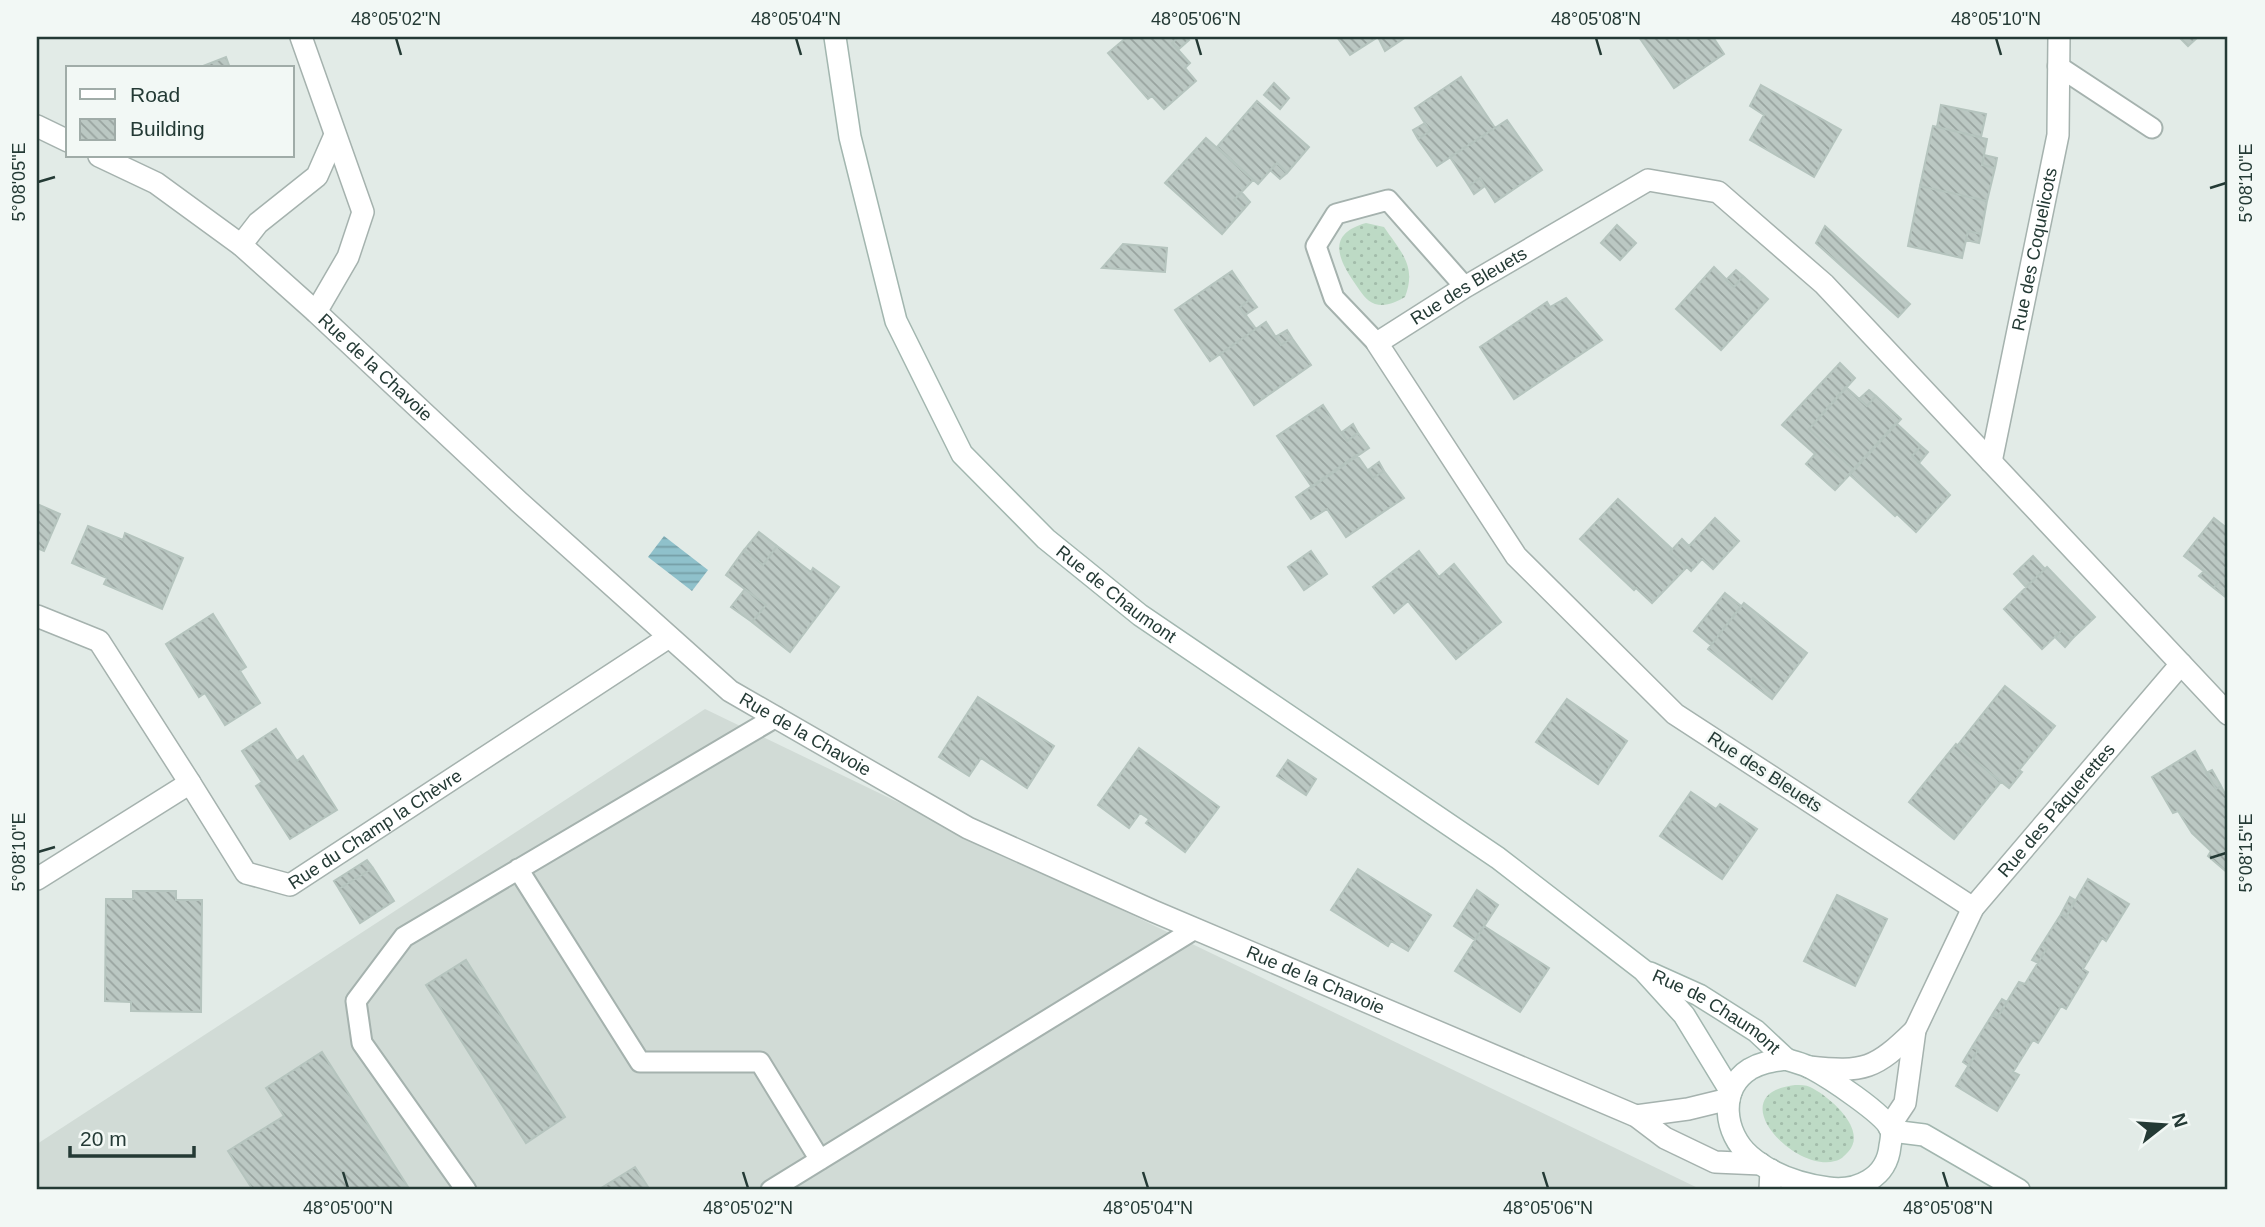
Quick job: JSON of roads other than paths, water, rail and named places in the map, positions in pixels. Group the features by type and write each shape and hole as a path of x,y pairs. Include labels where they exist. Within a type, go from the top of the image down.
{"street":[{"path":"301,37 363,212 348,257 316,312"},
{"name":"Rue de Chaumont","path":"835,37 850,137 896,321 962,454 1046,539 1140,615 1498,858 1643,970 1684,1015 1730,1096"},
{"name":"Rue des Coquelicots","path":"1991,462 2058,135 2059,37"},
{"path":"37,126 66,140"},
{"path":"241,245 258,223 317,176 335,135"},
{"name":"Rue de la Chavoie","path":"103,158 156,183 241,245 519,502 730,691 968,828 1195,929 1636,1116 1665,1138 1715,1162 1767,1175"},
{"name":"Rue des Bleuets","path":"1973,908 1675,714 1516,555 1377,343 1465,286 1647,180 1718,192 1824,284 2181,664"},
{"name":"Rue du Champ la Chèvre","path":"37,616 99,642 246,873 290,885 669,636"},
{"path":"2181,664 2228,714"},
{"name":"Rue des Pâquerettes","path":"1890,1129 1905,1103 1915,1030 1973,908 2181,664"},
{"path":"37,879 190,783"},
{"name":"Rue de Chaumont","path":"1643,970 1699,995 1756,1031 1786,1059"},
{"name":"Rue des Pâquerettes","path":"1809,1067 1846,1071 1866,1068 1888,1056 1915,1030"},
{"path":"1786,1059 1809,1067 1878,1114 1890,1129 1889,1152 1881,1169 1869,1181 1855,1189 1830,1189 1767,1175 1734,1137 1728,1118 1730,1096 1737,1082 1749,1070 1767,1061 1786,1059"},
{"path":"1636,1116 1688,1109 1730,1096"},
{"path":"1905,1103 1924,1135"},
{"path":"1890,1129 1924,1135 2019,1190"}],"lane":[{"path":"2059,66 2152,128"},
{"path":"1377,343 1334,298 1316,246 1336,214 1388,201 1465,286"},
{"path":"466,1190 362,1043 356,1001 404,937 776,717"},
{"path":"518,869 640,1062 760,1062 820,1160"},
{"path":"771,1190 1195,929"}],"water":[{"path":"664,536 708,570 692,591 648,557"}]}
